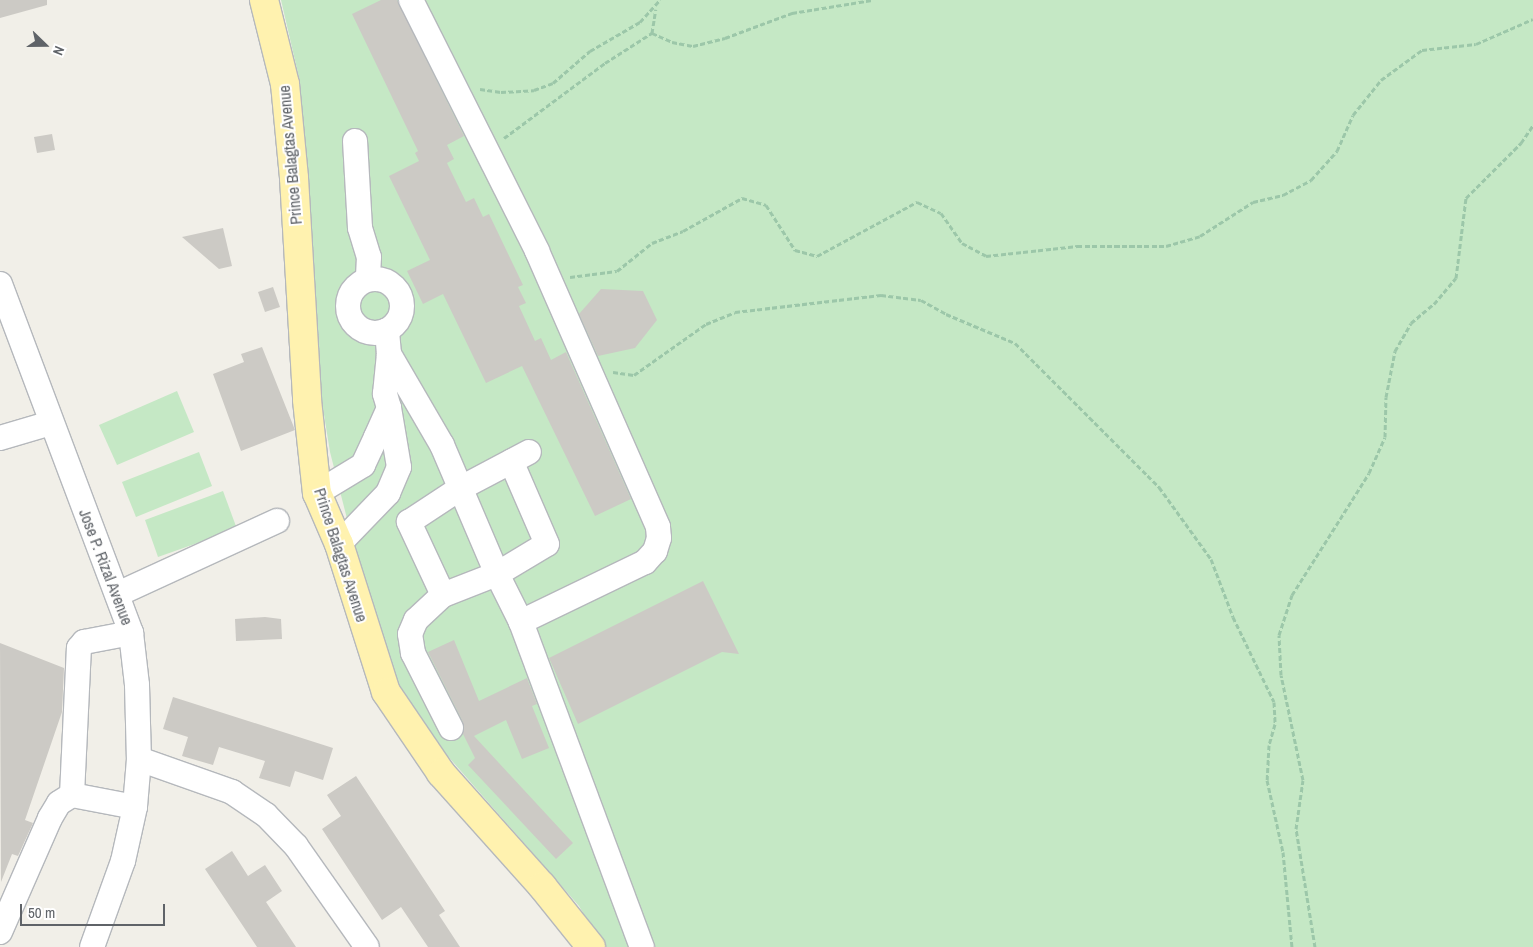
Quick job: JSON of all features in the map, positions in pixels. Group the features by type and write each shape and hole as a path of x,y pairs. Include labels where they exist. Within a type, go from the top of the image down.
{"main road":[{"name":"Prince Balagtas Avenue","path":"264,0 285,84 294,178 307,400 317,493 339,544 386,692 441,773 542,886 591,947"}],"street":[{"path":"411,0 487,149 550,279 591,369 658,527 659,538 655,551 645,562 521,622"},
{"path":"355,140 360,228 368,258 368,278"},
{"path":"368,278 388,282 401,296 402,310 397,323 387,330 372,333 358,328 349,315 348,300 355,286 368,278"},
{"name":"Jose P. Rizal Avenue","path":"0,284 118,594 130,633 137,684 139,759 135,807 123,861 92,947"},
{"path":"339,544 388,493 399,467 385,394 389,354 387,330"},
{"path":"389,354 442,445 497,574 521,622 642,947"},
{"path":"317,493 363,464 388,408"},
{"path":"0,438 51,422"},
{"path":"443,595 409,522 460,489 520,456 547,540 544,547 497,574 443,595 416,620 410,634 413,653 451,728"},
{"path":"118,594 277,521"},
{"path":"72,795 79,648 84,642 130,633"},
{"path":"139,759 232,792 266,815 296,846 366,947"},
{"path":"0,932 50,818 59,803 72,795 135,807"}],"path":[{"path":"487,149 550,106 605,63 652,33 656,8 660,0"},
{"path":"652,33 672,42 693,46 724,38 792,13 872,0"},
{"path":"476,88 501,92 534,90 553,83 574,62 640,22 656,8"},
{"path":"550,279 617,271 652,243 683,230 742,198 766,206 795,250 817,256 917,202 941,213 962,243 986,256 1077,246 1166,246 1200,236 1253,202 1283,195 1311,180 1337,151 1353,115 1381,80 1422,50 1476,44 1533,19"},
{"path":"1315,947 1296,829 1303,780 1281,675 1279,635 1292,595 1369,473 1385,437 1386,396 1395,351 1411,323 1434,304 1456,278 1466,198 1521,143 1533,125"},
{"path":"591,369 634,375 706,324 735,312 880,295 921,300 946,314 1015,343 1159,487 1211,559 1233,617 1274,702 1275,724 1269,745 1267,780 1283,852 1292,947"}],"green space":[{"path":"281,0 1533,0 1533,947 603,947 579,906 446,754 395,682 355,550 330,452 321,396 300,82"},
{"path":"177,391 194,432 117,465 99,425"},
{"path":"199,452 212,486 136,517 122,482"},
{"path":"223,491 237,529 158,557 145,520"}],"building":[{"path":"0,0 47,0 47,5 0,18"},
{"path":"381,0 397,0 464,136 447,145 454,159 447,163 466,202 474,198 483,217 489,214 523,285 518,287 526,303 519,306 535,341 541,338 551,360 566,352 631,499 595,516 522,366 486,383 443,294 423,304 407,271 430,260 389,176 419,161 415,153 418,151 352,14"},
{"path":"52,134 55,150 37,153 34,137"},
{"path":"223,228 232,266 219,269 182,237"},
{"path":"273,287 280,307 265,312 258,292"},
{"path":"601,289 643,291 657,320 635,348 598,356 579,314"},
{"path":"262,347 295,430 241,451 213,374 244,362 241,354"},
{"path":"703,581 739,654 722,652 578,724 549,658"},
{"path":"265,617 281,619 282,639 236,641 235,619"},
{"path":"454,640 479,701 527,678 537,704 532,706 549,748 522,759 506,720 474,736 573,843 556,859 468,765 475,758 463,734 463,722 428,652"},
{"path":"0,643 64,668 62,712 25,820 33,823 18,856 12,854 1,882"},
{"path":"173,697 333,748 323,780 295,771 290,787 259,778 265,761 219,747 213,765 182,756 188,737 163,729"},
{"path":"356,776 445,911 439,915 460,947 428,947 401,907 382,920 322,829 341,816 327,795"},
{"path":"232,851 248,876 265,865 282,891 266,902 296,947 257,947 205,869"}]}
